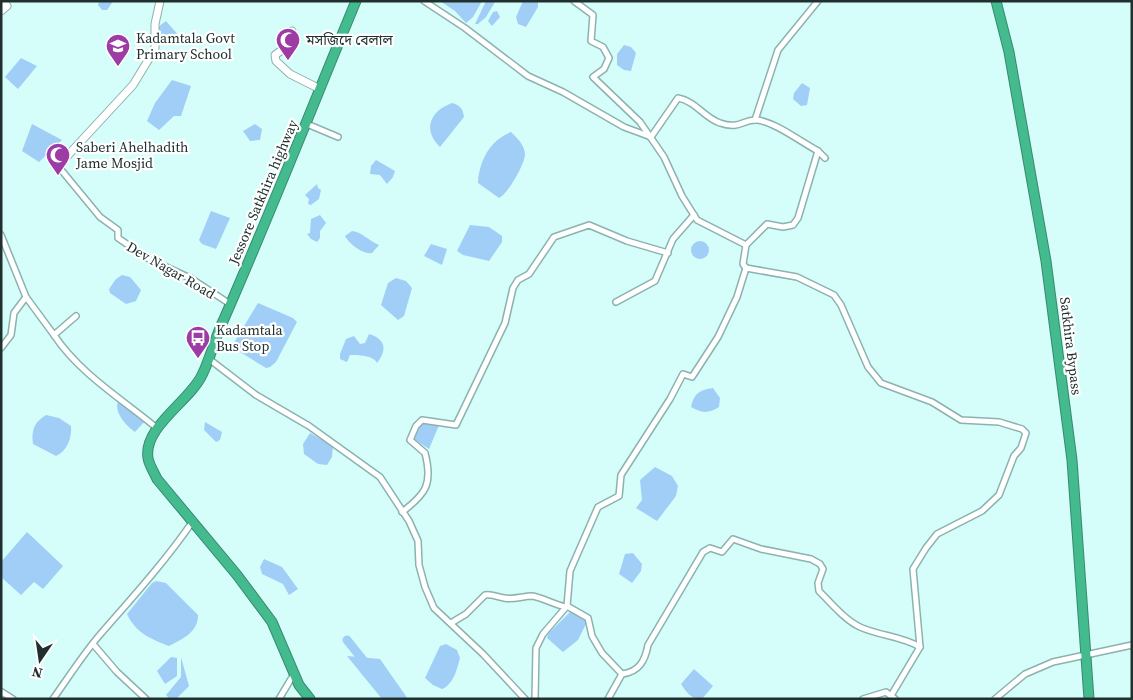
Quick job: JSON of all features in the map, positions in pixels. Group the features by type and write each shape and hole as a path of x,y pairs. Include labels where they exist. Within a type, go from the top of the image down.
{"highway":[{"name":"Jessore Satkhira highway","path":"310,699 299,685 272,622 157,479 149,462 149,442 171,412 192,392 209,359 356,1"},
{"name":"Satkhira Bypass","path":"996,1 1009,52 1046,262 1072,460 1090,699"}],"street":[{"path":"1,11 7,6 4,1"},
{"path":"58,166 134,85 155,49 155,24 160,1"},
{"path":"424,1 528,76 563,92 624,127 651,138"},
{"path":"574,1 593,15 591,41 603,47 610,58 604,69 593,77 640,122 664,157 682,196 697,220 746,245"},
{"path":"755,120 778,50 818,1"},
{"path":"292,31 286,47 275,55 276,61 290,74 320,89"},
{"path":"651,138 678,98 688,100 717,122 732,127 755,120 766,122 818,151 825,158"},
{"path":"307,124 338,137"},
{"path":"818,151 798,218 793,225 783,227 767,224 746,245 742,264 746,268 797,277 834,295 841,305 868,367 881,384 932,402 961,420 1000,422 1022,429 1026,434 1021,448 1014,456 999,495 982,511 937,534 913,570 920,647 894,696 878,692 863,699"},
{"name":"Dev Nagar Road","path":"58,166 100,217 118,230 118,238 149,259 192,279 230,304"},
{"path":"616,302 654,281 673,239 694,215"},
{"path":"402,512 422,497 427,485 425,453 410,440 416,426 422,420 456,425 505,323 513,288 518,280 529,274 554,236 589,225 627,241 668,253"},
{"path":"1,235 26,297 68,355 91,377 158,429"},
{"path":"535,699 536,648 542,634 566,606 570,571 598,506 619,496 621,475 670,399 679,380 683,374 692,377 718,336 737,297 746,268"},
{"path":"1,348 11,334 14,313 26,297"},
{"path":"54,335 76,316"},
{"path":"209,359 256,395 309,426 380,477 418,541 419,565 425,587 434,608 525,699"},
{"path":"53,699 93,644 170,554 192,522"},
{"path":"451,623 466,614 485,595 522,599 532,596 566,606 588,618 592,636 607,661 622,674 630,673 640,667 648,646 703,552 710,548 722,552 733,539 761,549 811,559 820,564 823,570 818,583 819,591 840,612 860,627 907,640 920,647"},
{"path":"93,644 117,672 146,699"},
{"path":"995,699 1025,674 1053,662 1132,645"},
{"path":"279,699 294,674"},
{"path":"608,699 622,674"},
{"path":"1,694 2,692 13,699"}],"water":[{"path":"99,1 112,1 112,3 107,10 102,10 98,5"},
{"path":"440,1 482,1 473,17 466,23 455,11"},
{"path":"486,1 495,2 486,17 478,24 475,24"},
{"path":"523,1 538,1 538,7 526,27 518,24 516,17"},
{"path":"497,11 500,17 492,26 488,21 493,12"},
{"path":"166,21 180,37 178,43 157,36 158,27"},
{"path":"624,45 631,47 636,53 631,71 624,70 617,65 617,54"},
{"path":"21,58 37,66 18,89 5,77"},
{"path":"172,80 191,86 181,116 174,116 159,130 147,121 155,103"},
{"path":"802,83 810,88 807,105 801,106 793,99 794,93"},
{"path":"452,103 461,108 464,117 440,147 434,141 431,134 431,122 438,111"},
{"path":"32,124 62,140 39,162 22,151"},
{"path":"255,124 262,129 260,140 250,141 243,131"},
{"path":"511,132 522,145 525,155 515,179 507,191 499,198 478,183 479,175 487,152 497,140"},
{"path":"376,160 395,171 387,184 380,175 370,174 371,166"},
{"path":"317,184 321,190 319,199 311,205 308,204 309,199 305,195"},
{"path":"211,211 230,218 216,249 202,244 199,240"},
{"path":"320,215 326,223 320,231 320,238 317,242 307,234 310,233 311,219"},
{"path":"470,225 489,227 502,236 502,242 489,261 463,255 457,251"},
{"path":"352,231 379,245 372,253 361,251 345,236"},
{"path":"700,241 706,244 709,250 706,256 700,259 694,256 691,250 694,244"},
{"path":"431,244 447,249 442,265 424,256"},
{"path":"122,275 130,277 141,290 136,301 126,304 110,293 109,289 116,279"},
{"path":"396,278 406,281 412,288 404,316 398,320 381,305 388,283"},
{"path":"258,303 293,318 297,322 276,362 266,368 235,349 235,341"},
{"path":"369,334 379,339 383,345 383,353 377,363 372,358 361,355 350,355 347,362 340,359 346,339 354,336 360,344 365,343"},
{"path":"713,388 720,398 719,407 705,412 691,407 698,393"},
{"path":"119,400 146,420 135,432 124,422 119,413 117,404"},
{"path":"46,415 59,418 71,426 68,444 56,456 33,444 32,435 34,427"},
{"path":"429,421 440,423 429,449 414,439 421,424"},
{"path":"205,422 222,432 220,440 216,442 204,430"},
{"path":"310,433 333,446 332,457 327,465 318,464 304,454 303,444"},
{"path":"655,467 672,476 678,486 676,496 657,521 636,508 642,500 640,480"},
{"path":"27,532 63,566 43,589 34,582 21,595 1,577 1,562"},
{"path":"633,553 642,564 641,571 632,583 619,574 625,554"},
{"path":"264,559 282,567 298,589 289,595 283,584 262,574 260,567"},
{"path":"156,581 166,583 198,615 192,631 169,646 144,634 134,626 127,614 152,583"},
{"path":"570,612 579,615 587,622 578,640 563,652 547,638 548,634"},
{"path":"446,644 457,650 460,658 452,680 442,689 433,685 425,678 440,646"},
{"path":"347,656 380,659 408,699 382,699"},
{"path":"171,657 177,658 177,676 165,684 157,671"},
{"path":"181,657 189,686 176,699 170,699 166,695 181,677"},
{"path":"694,669 713,686 702,699 690,695 681,684"}],"waterway":[{"path":"347,640 367,665"}],"place":[{"name":"মসজিদে বেলাল","path":"288,61"},
{"name":"Kadamtala Govt Primary School","path":"118,67"},
{"name":"Saberi Ahelhadith Jame Mosjid","path":"58,176"},
{"name":"Kadamtala Bus Stop","path":"198,359"}]}
